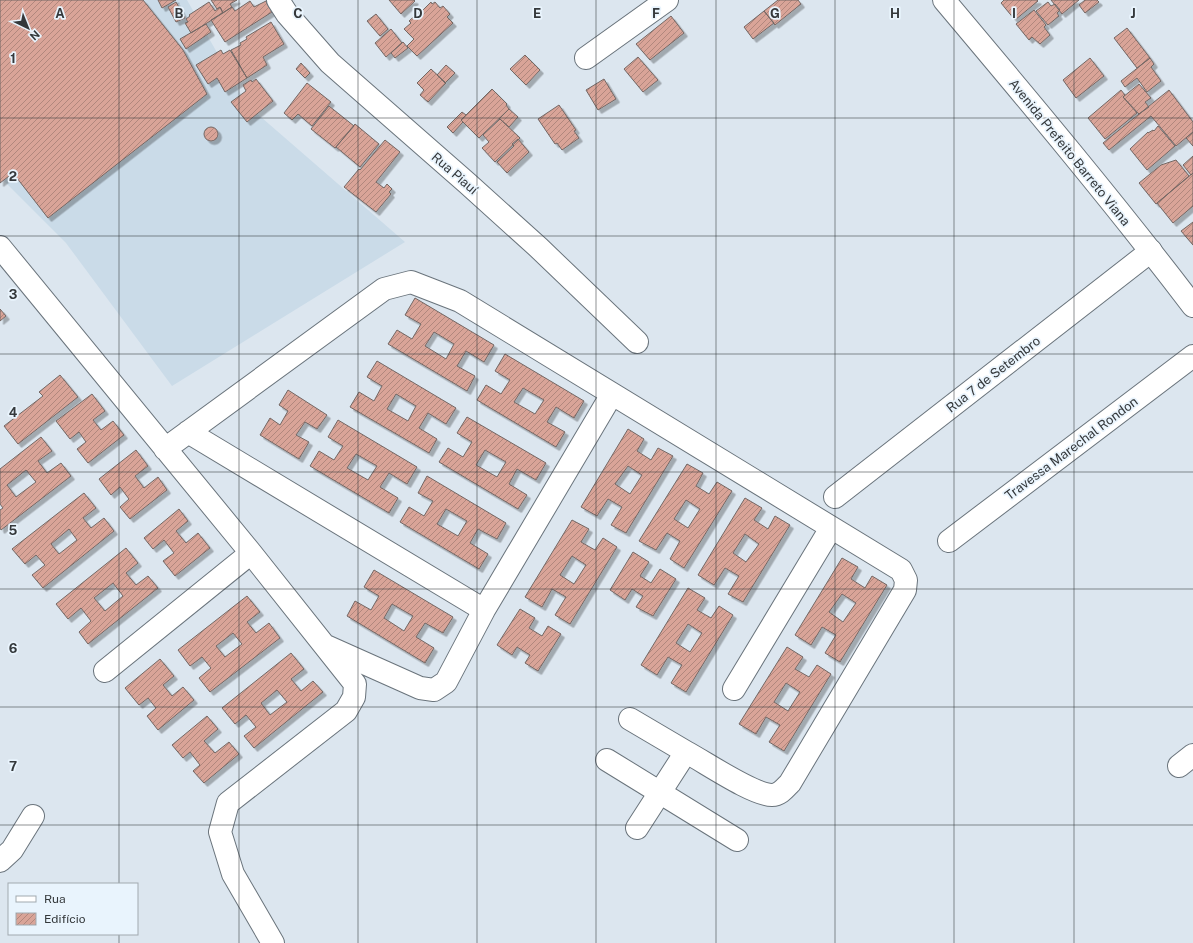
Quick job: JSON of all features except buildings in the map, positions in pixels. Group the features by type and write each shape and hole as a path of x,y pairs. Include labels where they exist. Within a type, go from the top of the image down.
{"street":[{"name":"Rua Piauí","path":"278,0 287,14 330,63 539,248 637,342"},
{"path":"586,58 668,0"},
{"name":"Avenida Prefeito Barreto Viana","path":"944,0 1064,143 1193,306"},
{"path":"0,247 251,553 355,684 354,697 346,711 228,804 220,832 233,874 273,943"},
{"name":"Rua 7 de Setembro","path":"835,497 1151,251"},
{"path":"165,449 384,289 411,282 460,301 901,570 906,580 905,590 790,783 780,793 773,795 756,791 630,719"},
{"name":"Travessa Marechal Rondon","path":"949,541 1193,356"},
{"path":"324,644 420,688 434,690 446,682 484,610 612,394"},
{"path":"188,432 484,610"},
{"path":"734,689 831,528"},
{"path":"105,671 251,553"},
{"path":"637,828 686,752"},
{"path":"607,760 738,840"},
{"path":"0,861 12,850 33,816"}],"shaded area":[{"path":"0,0 187,0 247,105 405,242 172,386 66,243 0,177"}]}
